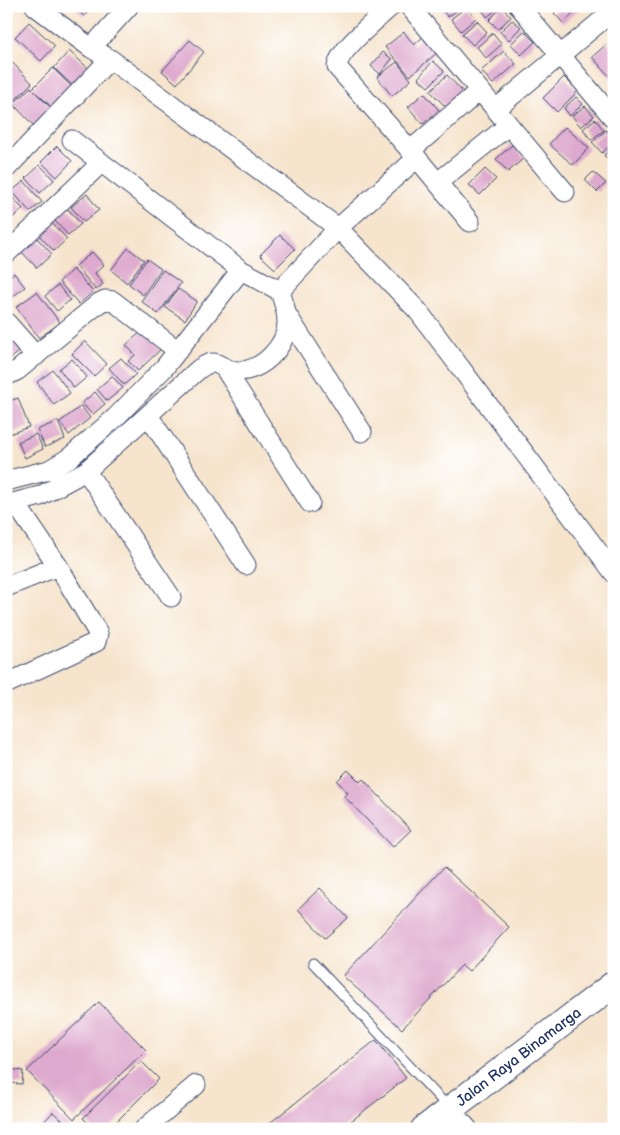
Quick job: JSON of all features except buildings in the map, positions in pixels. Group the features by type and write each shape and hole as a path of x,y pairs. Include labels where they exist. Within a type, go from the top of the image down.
{"street":[{"path":"35,6 91,48 110,59 338,228 418,311 614,572"},
{"path":"91,48 129,6"},
{"path":"391,6 348,47 338,60 338,67 438,182 470,222"},
{"path":"409,6 565,192"},
{"path":"519,6 614,119"},
{"path":"496,109 614,10"},
{"path":"6,168 110,59"},
{"path":"280,291 338,228 479,91"},
{"path":"438,182 509,125"},
{"path":"72,140 241,270 280,291 288,322 284,337 271,356 259,366 248,370 225,369"},
{"path":"6,254 101,162"},
{"path":"6,481 49,470 69,458 115,418 164,368 241,270"},
{"path":"6,376 18,370 100,303 109,300 113,301 178,350"},
{"path":"287,316 362,432"},
{"path":"6,322 36,356"},
{"path":"6,684 96,642 98,638 96,627 58,566 11,504 40,496 86,471 208,363 215,362 225,369 310,503"},
{"path":"148,415 246,565"},
{"path":"86,471 171,597"},
{"path":"6,587 58,566"},
{"name":"Jalan Raya Binamarga","path":"424,1129 614,984"},
{"path":"144,1129 196,1085"},
{"path":"450,1109 468,1129"}],"lane":[{"path":"313,963 450,1109"}]}
